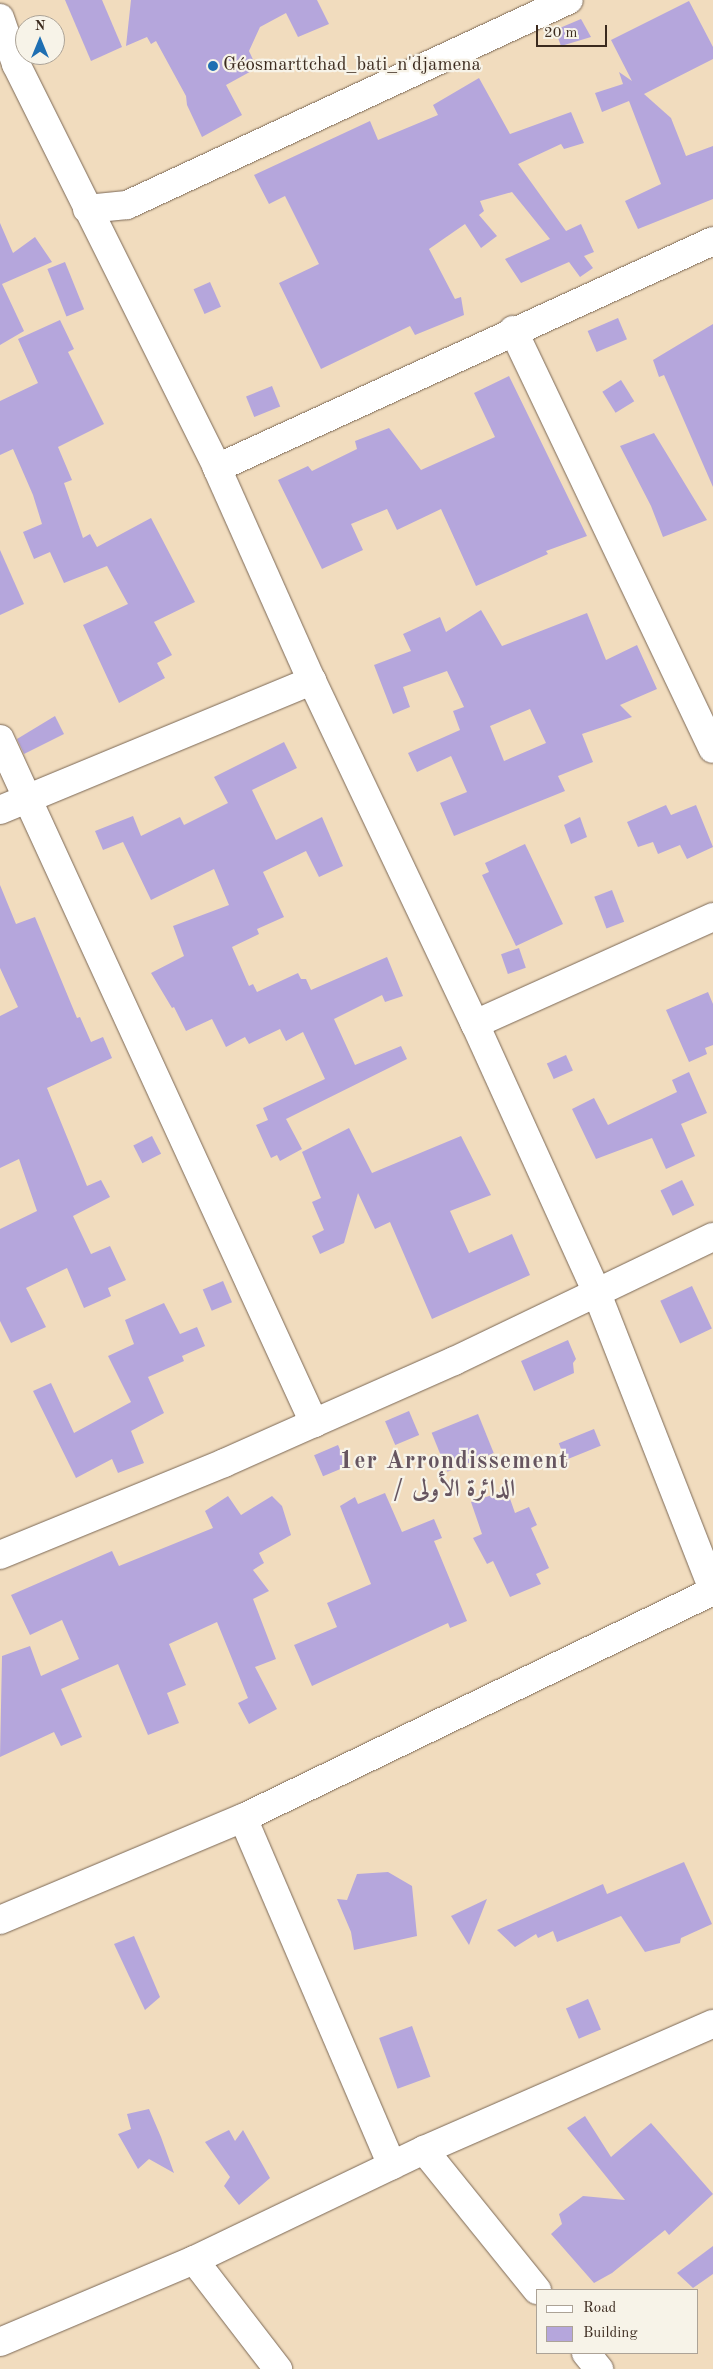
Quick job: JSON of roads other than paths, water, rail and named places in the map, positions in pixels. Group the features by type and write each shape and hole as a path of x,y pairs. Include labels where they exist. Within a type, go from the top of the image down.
{"street":[{"path":"88,209 111,209 127,205 569,0"},
{"path":"0,18 16,64 217,468 312,681 474,1024 596,1291 713,1591 243,1818 2,1915"},
{"path":"217,468 513,330 713,241"},
{"path":"513,330 713,749"},
{"path":"0,810 312,681"},
{"path":"0,739 314,1423"},
{"path":"474,1024 713,917"},
{"path":"0,1555 206,1471 454,1361 596,1291 713,1237"},
{"path":"243,1818 392,2166"},
{"path":"0,2342 194,2260 424,2150 713,2024"},
{"path":"424,2150 536,2289"},
{"path":"194,2260 278,2369"},
{"path":"587,2354 600,2369"}],"place":[{"name":"Géosmarttchad_bati_n'djamena","path":"213,66"}],"district":[{"name":"1er Arrondissement / الدائرة الأولى","path":"454,1477"}]}
